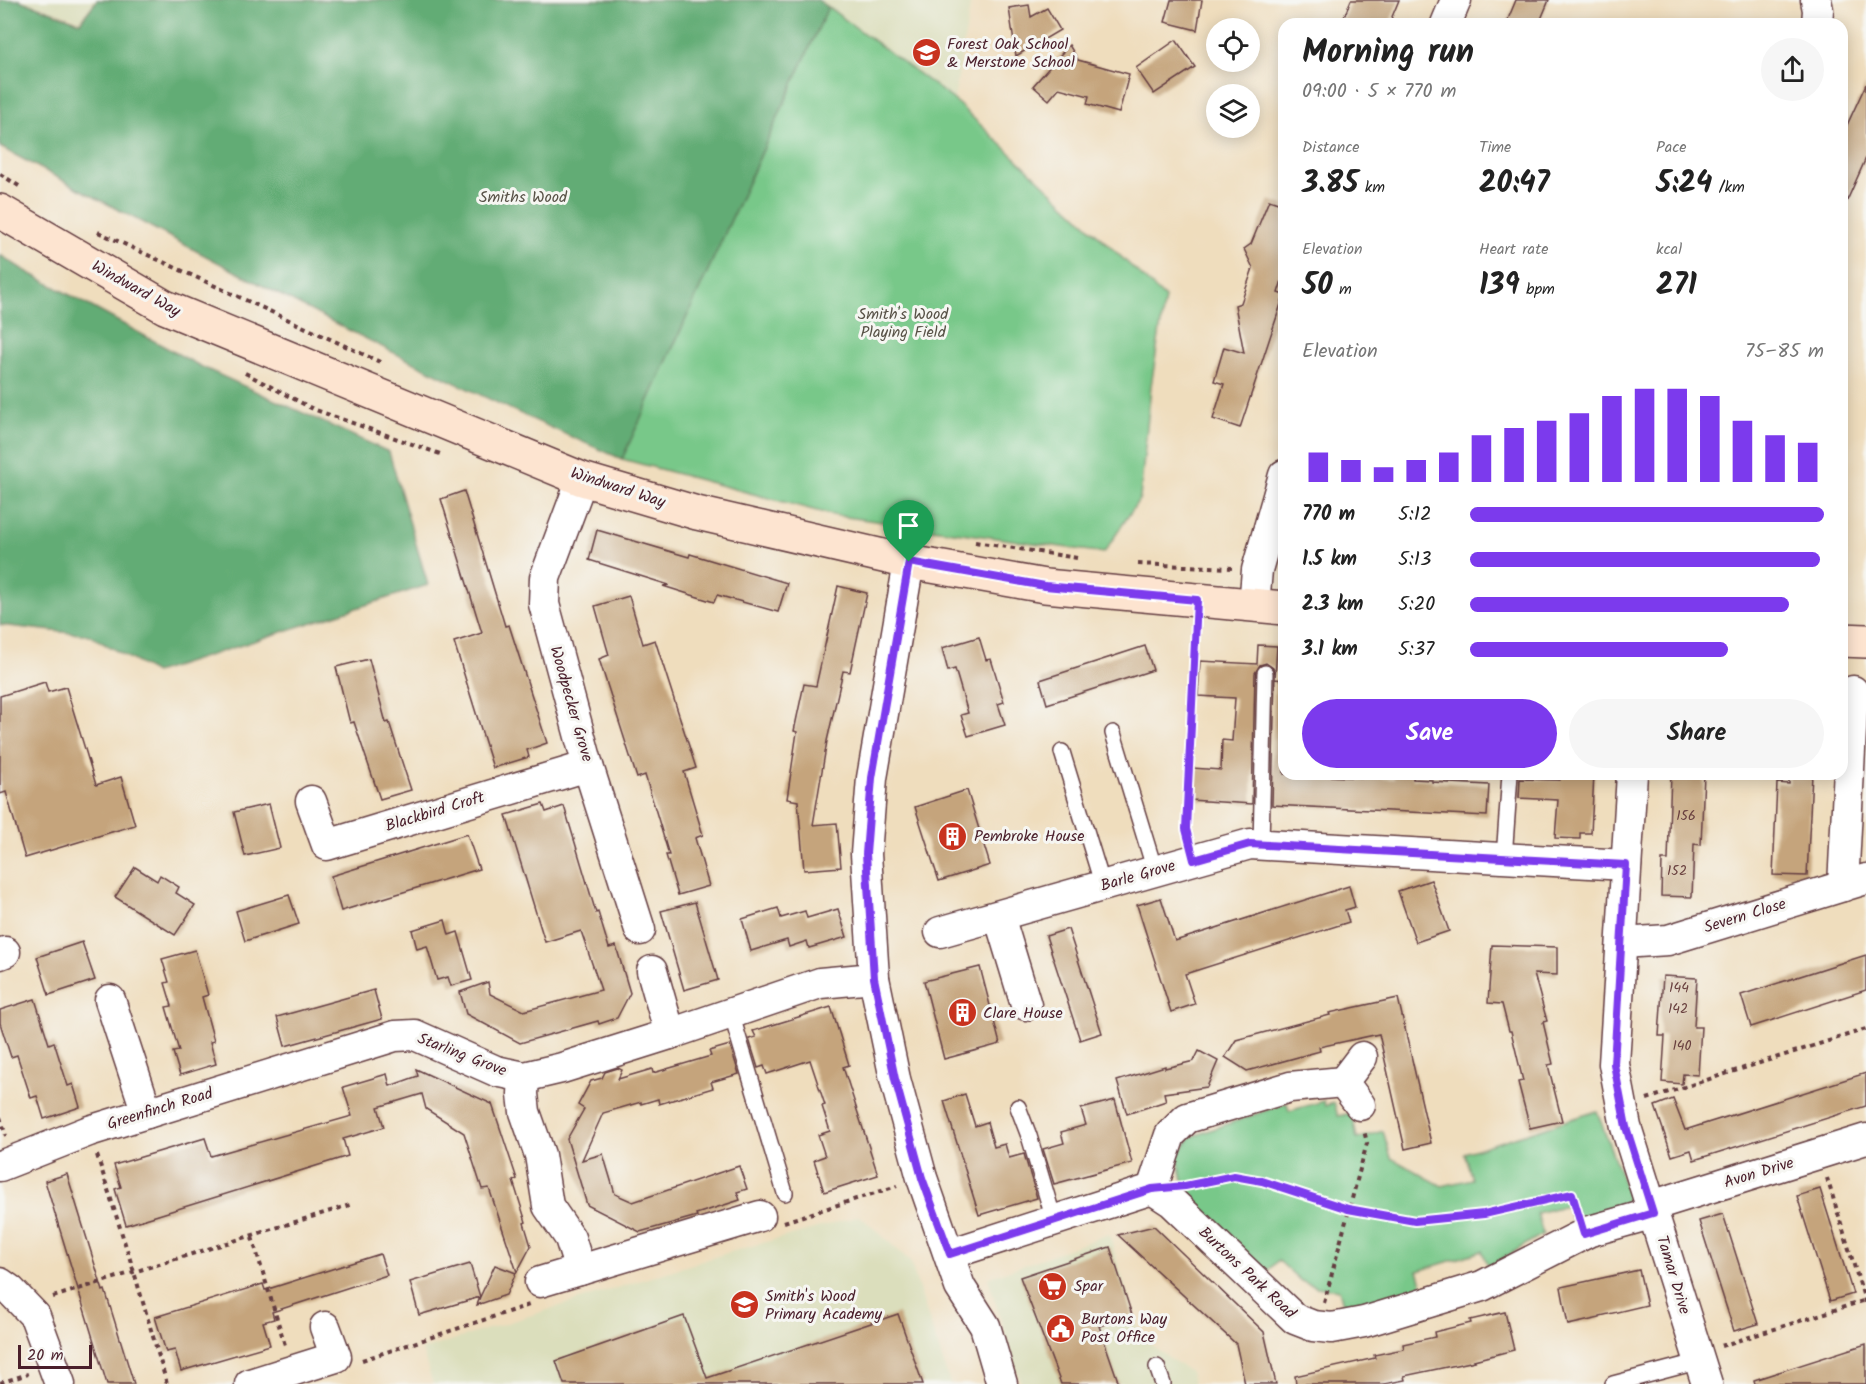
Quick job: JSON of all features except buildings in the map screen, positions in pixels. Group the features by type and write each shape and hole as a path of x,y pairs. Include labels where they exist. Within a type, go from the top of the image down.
{"street":[{"path":"1448,18 1456,0"},
{"path":"1816,0 1817,18"},
{"name":"Windward Way","path":"10,199 165,308 582,479 697,513 909,562 1045,586 1269,607"},
{"name":"Woodpecker Grove","path":"582,479 545,578 544,604 588,766 640,930"},
{"path":"1269,607 1257,570 1278,496"},
{"path":"909,562 872,778 867,832 866,854 874,978 901,1101 922,1178 960,1287 985,1326 1002,1384"},
{"path":"1848,640 1866,641"},
{"path":"1853,691 1858,726 1855,883"},
{"name":"Blackbird Croft","path":"311,801 327,845 588,766"},
{"name":"Tamar Drive","path":"1632,780 1614,1064 1626,1127 1701,1366"},
{"name":"Barle Grove","path":"940,932 1250,844 1626,865"},
{"name":"Severn Close","path":"1622,943 1668,940 1855,883"},
{"path":"999,916 1026,1005"},
{"path":"652,971 670,1034"},
{"name":"Starling Grove","path":"324,1059 395,1036 415,1035 496,1071 524,1077 562,1068 670,1034 820,983 874,978"},
{"path":"110,1000 147,1113"},
{"path":"950,1254 1152,1189 1170,1135 1187,1118 1290,1087 1351,1093 1362,1057"},
{"name":"Greenfinch Road","path":"0,1166 89,1131 324,1059"},
{"path":"524,1077 525,1112 540,1155 548,1206 570,1238 580,1270"},
{"name":"Avon Drive","path":"1652,1209 1866,1140"},
{"name":"Burtons Park Road","path":"1152,1189 1172,1202 1295,1319 1332,1328 1364,1322 1482,1286 1584,1234 1652,1209"},
{"path":"540,1282 760,1216"},
{"path":"0,1283 35,1316 60,1384"},
{"path":"256,1383 336,1357 325,1327"}],"lane":[{"path":"1261,844 1265,673"},
{"path":"1113,733 1155,871"},
{"path":"1062,752 1103,886"},
{"path":"1504,858 1510,780"},
{"path":"731,1013 785,1193"},
{"path":"1018,1107 1054,1220"},
{"path":"1613,1384 1701,1366"},
{"path":"1157,1367 1162,1384"}],"path":[{"path":"0,174 10,199"},
{"path":"92,230 386,364"},
{"path":"970,541 1089,560"},
{"path":"1134,563 1257,570"},
{"path":"1194,860 1186,829 1197,600"},
{"path":"1622,1107 1866,1029"},
{"path":"1318,1326 1366,1143 1351,1093"},
{"path":"89,1131 167,1384"},
{"path":"1701,1366 1866,1302 1819,1154"},
{"path":"1152,1189 1185,1186 1234,1176 1262,1181 1348,1209 1415,1221 1484,1214 1572,1194 1584,1234"},
{"path":"25,1306 353,1204"},
{"path":"252,1237 293,1371"}],"shaded area":[{"path":"22,0 95,0 80,20"},
{"name":"Forest Oak School & Merstone School","path":"818,0 971,0 954,100 828,7"},
{"name":"Smith's Wood Primary Academy","path":"860,1216 910,1261 950,1384 433,1384 422,1350 727,1253"},
{"path":"1109,1234 1141,1338 1190,1372 1194,1384 1021,1384 988,1278"}],"green space":[{"name":"Smiths Wood","path":"0,0 19,0 80,22 97,0 818,0 828,7 622,459 386,349 0,147"},
{"name":"Smith's Wood Playing Field","path":"828,7 954,100 1165,298 1151,386 1140,498 1104,553 832,515 622,459"},
{"path":"0,255 200,366 389,452 428,585 155,673 89,635 0,625"},
{"path":"1324,1101 1325,1106 1334,1103 1338,1116 1352,1113 1357,1139 1383,1131 1391,1158 1442,1186 1472,1179 1464,1153 1597,1111 1630,1201 1573,1224 1567,1205 1537,1213 1543,1234 1489,1267 1482,1251 1418,1271 1424,1289 1346,1315 1339,1290 1317,1287 1301,1281 1278,1260 1266,1273 1189,1203 1177,1156 1191,1137 1287,1103 1289,1111"}],"place":[{"name":"Forest Oak School & Merstone School","path":"926,53"},
{"name":"Pembroke House","path":"953,836"},
{"name":"Clare House","path":"962,1013"},
{"name":"Spar","path":"1053,1286"},
{"name":"Smith's Wood Primary Academy","path":"744,1305"},
{"name":"Burtons Way Post Office","path":"1060,1328"}],"route":[{"path":"909,562 1045,586 1197,600 1186,829 1194,860 1250,844 1626,865 1614,1064 1626,1127 1653,1213 1584,1234 1572,1194 1484,1214 1415,1221 1348,1209 1262,1181 1234,1176 1185,1186 1152,1189 950,1254 922,1178 895,1079 874,978 866,854 872,778 909,562"}]}
